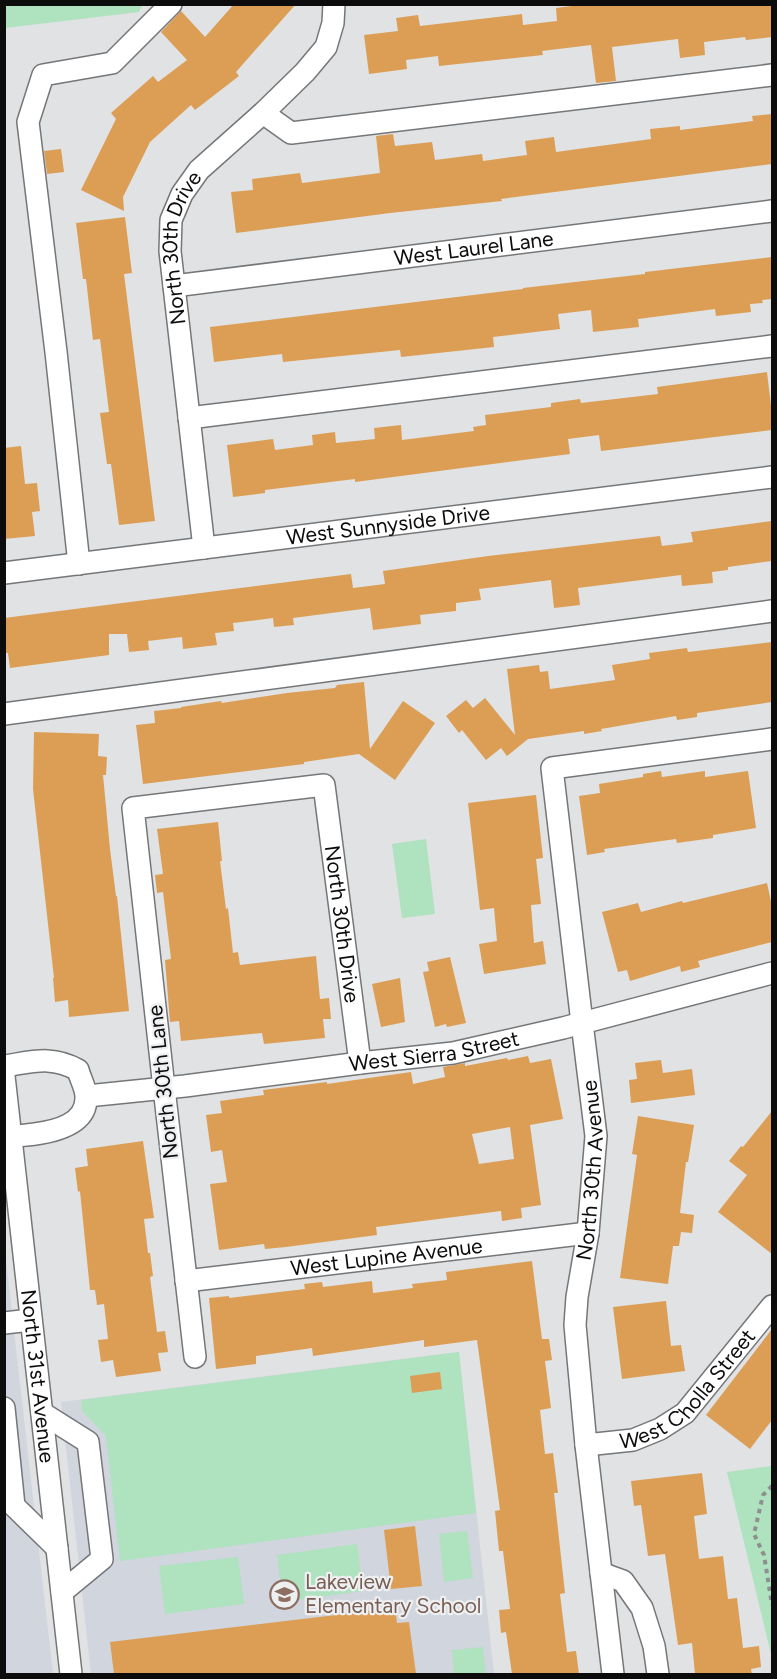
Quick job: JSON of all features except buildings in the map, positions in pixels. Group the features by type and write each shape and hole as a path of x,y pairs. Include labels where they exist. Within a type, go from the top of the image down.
{"street":[{"path":"79,564 28,122 43,75 112,63 171,4"},
{"name":"North 30th Drive","path":"204,548 170,250 171,220 182,194 199,171 305,72 326,47 333,23 334,4"},
{"path":"263,113 291,133 772,75"},
{"name":"West Laurel Lane","path":"174,286 772,211"},
{"path":"189,418 772,346"},
{"name":"West Sunnyside Drive","path":"4,573 772,477"},
{"path":"4,714 772,611"},
{"name":"North 30th Avenue","path":"613,1674 586,1445 575,1325 577,1297 588,1233 596,1137 552,768 772,739"},
{"name":"North 30th Drive","path":"134,808 324,785 360,1063"},
{"name":"North 30th Lane","path":"134,808 195,1357"},
{"name":"West Sierra Street","path":"87,1096 453,1053 582,1023 772,973"},
{"path":"4,1066 44,1060 65,1063 78,1070 87,1096 83,1114 70,1124 8,1140"},
{"name":"North 31st Avenue","path":"5,1086 8,1140 71,1674"},
{"name":"West Lupine Avenue","path":"186,1281 588,1233"},
{"name":"West Cholla Street","path":"586,1445 633,1440 660,1429 685,1413 772,1306"},
{"path":"4,1323 31,1320"},
{"path":"4,1408 14,1506 57,1548"},
{"path":"42,1413 88,1442 102,1559 62,1592"},
{"path":"601,1573 623,1581 642,1608 654,1646 658,1674"}],"path":[{"path":"772,1486 763,1495 754,1534 764,1555 772,1605"}],"shaded area":[{"path":"5,1252 53,1674 5,1674"},
{"name":"Lakeview Elementary School","path":"459,1352 494,1674 91,1674 61,1402"}],"green space":[{"path":"4,5 142,5 139,12 5,28"},
{"path":"426,839 435,914 402,918 392,844"},
{"path":"459,1352 476,1513 120,1561 106,1436 82,1411 81,1400"},
{"path":"772,1466 772,1658 727,1472"},
{"path":"467,1531 473,1578 444,1582 439,1534"},
{"path":"357,1544 363,1591 283,1602 277,1555"},
{"path":"238,1557 244,1604 165,1614 159,1566"},
{"path":"483,1647 486,1674 454,1674 452,1650"}],"place":[{"name":"Lakeview Elementary School","path":"284,1594"}]}
